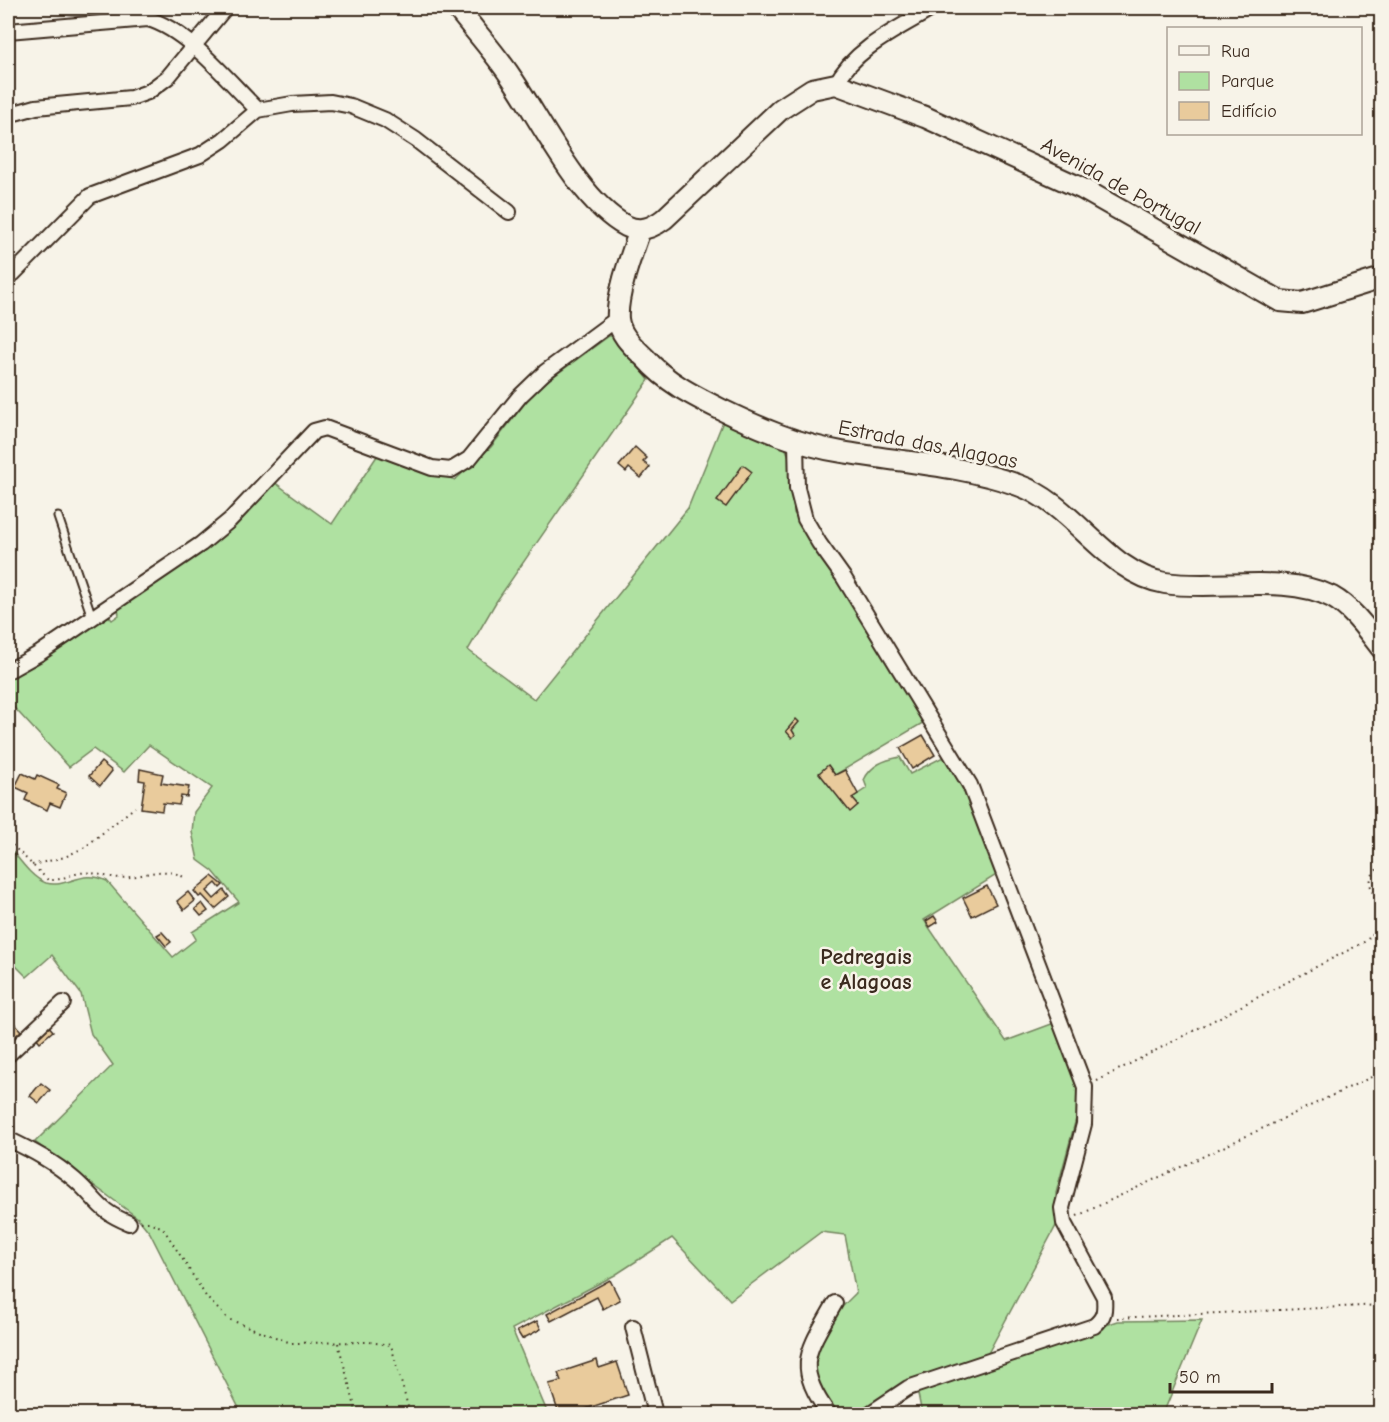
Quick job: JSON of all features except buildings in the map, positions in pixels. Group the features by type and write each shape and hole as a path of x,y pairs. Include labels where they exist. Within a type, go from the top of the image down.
{"street":[{"path":"8,115 36,107 131,98 148,92 168,77 225,8"},
{"path":"457,8 510,76 584,187 615,218 627,226 640,230 653,227 664,219 781,109 812,89 836,84 843,71 859,55 933,8"},
{"path":"8,31 148,19 168,27 193,47 258,110"},
{"name":"Avenida de Portugal","path":"836,84 925,117 1073,184 1280,300 1302,303 1382,278"},
{"path":"13,274 90,196 200,155 224,140 258,110 292,104 331,102 351,106 385,120 416,140 509,212"},
{"path":"8,671 201,544 230,520 314,431 325,428 432,468 452,471 469,459 520,396 545,372 618,318 626,274 640,230"},
{"name":"Estrada das Alagoas","path":"618,318 623,334 652,366 681,390 796,442 842,452 985,475 1020,486 1050,502 1119,562 1142,576 1165,583 1295,584 1332,597 1360,621 1382,649"},
{"path":"796,442 797,488 805,519 844,578 970,785 1085,1087 1084,1124 1065,1192 1064,1223 1104,1297 1105,1310 1102,1319 1094,1326 908,1389 869,1414"},
{"path":"8,1055 63,1003"},
{"path":"8,1139 42,1155 77,1181 108,1215 129,1223"},
{"path":"829,1414 814,1394 807,1377 809,1355 835,1303"},
{"path":"633,1327 655,1414"}],"lane":[{"path":"58,517 92,617"}],"path":[{"path":"32,865 65,857 85,847 135,807"},
{"path":"8,841 48,880 56,881 79,873 99,873 113,878 164,870 184,878"},
{"path":"1382,866 1370,879 1369,889 1382,909"},
{"path":"1085,1087 1366,941 1382,923"},
{"path":"1064,1223 1382,1072"},
{"path":"129,1223 149,1222 163,1228 207,1298 228,1319 291,1342 390,1345 410,1414"},
{"path":"1102,1319 1154,1314 1382,1305"},
{"path":"338,1343 357,1414"}],"green space":[{"path":"609,336 615,336 649,380 496,602 468,650 534,699 688,508 724,419 785,447 790,459 794,513 926,721 835,775 828,766 850,811 858,805 852,798 867,788 864,780 870,770 879,764 900,757 910,774 945,756 964,792 998,874 924,920 1006,1041 1057,1022 1079,1093 1077,1115 1056,1193 1058,1222 986,1357 874,1404 862,1414 836,1414 823,1395 812,1364 819,1336 856,1293 845,1235 821,1232 730,1300 672,1238 615,1275 512,1329 548,1414 242,1414 150,1233 138,1218 35,1142 113,1065 91,1034 81,994 52,955 27,977 8,958 8,846 30,872 46,883 54,884 90,877 107,881 173,957 196,939 192,932 239,902 213,871 198,860 192,832 194,812 212,788 149,745 124,772 93,749 69,767 8,701 8,679 108,615 112,620 119,615 118,609 216,538 274,482 332,524 379,453 455,480 491,447 535,390"},
{"path":"1202,1320 1163,1414 922,1414 917,1389 1118,1321"}],"district":[{"name":"Pedregais e Alagoas","path":"866,970"}]}
